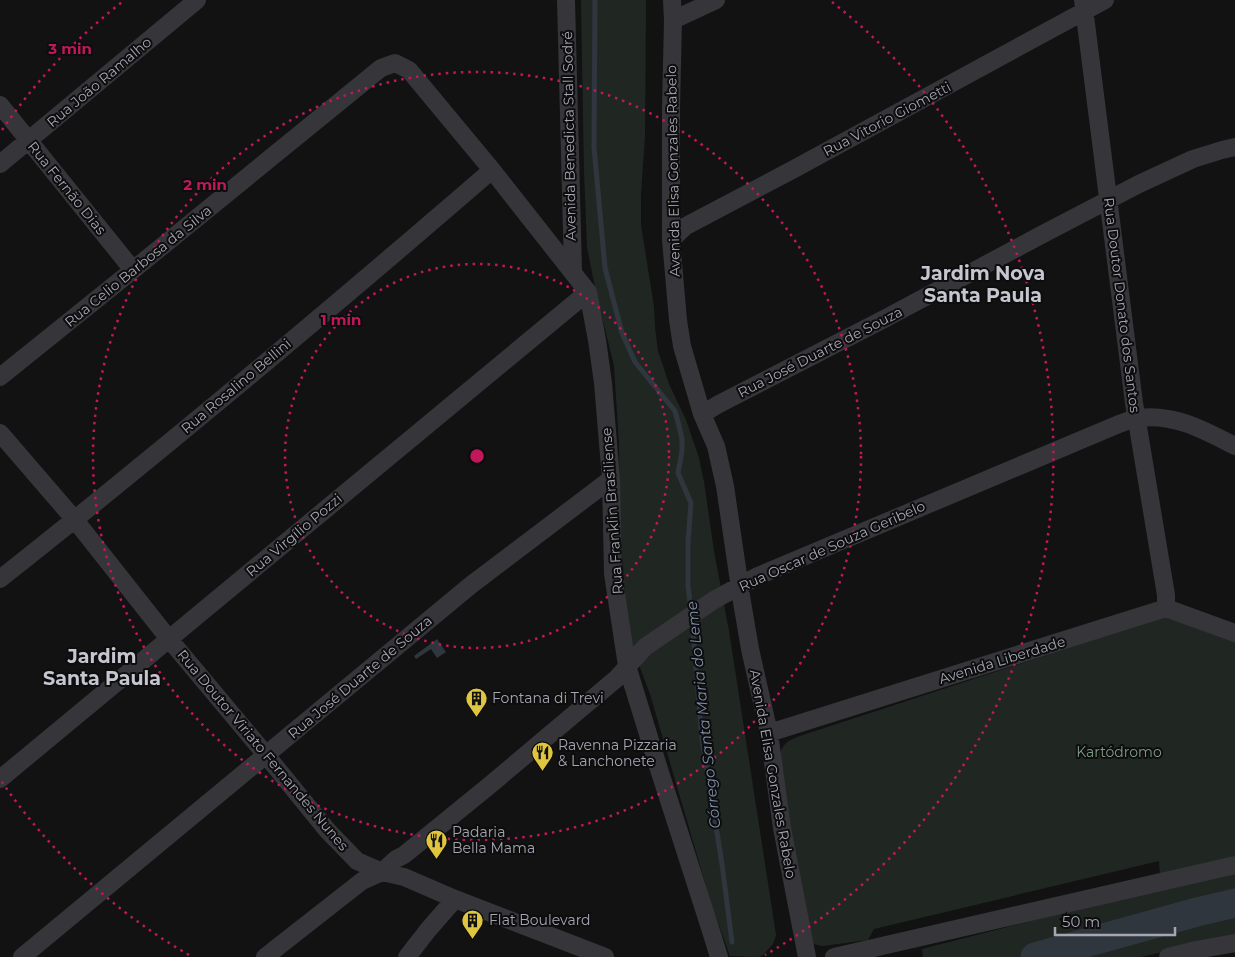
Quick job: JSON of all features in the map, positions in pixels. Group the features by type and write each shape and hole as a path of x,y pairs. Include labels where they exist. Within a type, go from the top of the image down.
{"street":[{"name":"Rua João Ramalho","path":"0,164 198,0"},
{"name":"Avenida Benedicta Stall Sodré","path":"566,0 573,271"},
{"name":"Avenida Elisa Gonzales Rabelo","path":"672,0 671,240 679,329 682,346 702,414 716,446 725,486 750,649 769,733 782,828 807,957"},
{"path":"673,20 716,0"},
{"name":"Rua Vitorio Giometti","path":"671,240 686,226 1070,20 1084,5 1104,0"},
{"name":"Rua Doutor Donato dos Santos","path":"1084,5 1137,418 1166,595 1166,608"},
{"name":"Rua Celio Barbosa da Silva","path":"0,377 381,68 395,63 409,70 492,170"},
{"name":"Rua Fernão Dias","path":"0,105 133,270"},
{"name":"Rua José Duarte de Souza","path":"702,414 1139,184 1193,160 1235,147"},
{"path":"492,170 588,292"},
{"name":"Rua Rosalino Bellini","path":"0,579 75,520 315,321 492,170"},
{"name":"Rua Franklin Brasiliense","path":"588,292 603,383 610,479 613,574 627,666 719,957"},
{"name":"Rua Virgílio Pozzi","path":"0,779 588,292"},
{"name":"Rua Oscar de Souza Geribelo","path":"265,957 362,881 382,872 483,791 616,679 645,647 714,600 758,576 1137,418 1160,417 1177,420 1193,425 1235,446"},
{"name":"Rua Doutor Viriato Fernandes Nunes","path":"0,433 75,520 169,639 328,830 357,861 382,872 404,877 454,900 605,957"},
{"name":"Rua José Duarte de Souza","path":"22,957 471,585 610,479"},
{"path":"1166,608 1235,633"},
{"name":"Avenida Liberdade","path":"769,733 1166,608"},
{"path":"834,957 1235,865"},
{"path":"407,957 454,900"},
{"path":"1168,957 1196,950 1231,948"}],"green space":[{"path":"581,0 646,0 645,135 641,225 654,307 658,351 669,384 686,420 699,458 729,631 776,935 773,944 759,957 730,956 711,903 650,694 628,636 620,530 619,444 614,366 587,247"},
{"name":"Kartódromo","path":"1166,617 1235,642 1235,856 1160,874 1159,861 874,929 868,940 822,946 814,944 806,930 780,756 782,748 786,743 800,736"},
{"path":"1235,870 1235,935 1141,957 923,957 922,949"}],"shaded area":[{"path":"437,639 446,652 437,658 431,649 416,659 414,656"}],"waterway":[{"name":"Córrego Santa Maria do Leme","path":"595,0 594,147 605,268 622,333 635,362 675,411 679,426 682,451 678,473 691,503 688,542 688,586 691,610"},
{"name":"Córrego Santa Maria do Leme","path":"692,619 702,739 722,864 732,942"},
{"path":"1035,957 1235,903"}],"place":[{"name":"Fontana di Trevi","path":"476,717"},
{"name":"Ravenna Pizzaria & Lanchonete","path":"542,772"},
{"name":"Padaria Bella Mama","path":"436,859"},
{"name":"Flat Boulevard","path":"473,939"}],"district":[{"name":"Jardim Nova Santa Paula","path":"983,284"},
{"name":"Jardim Santa Paula","path":"102,667"}]}
